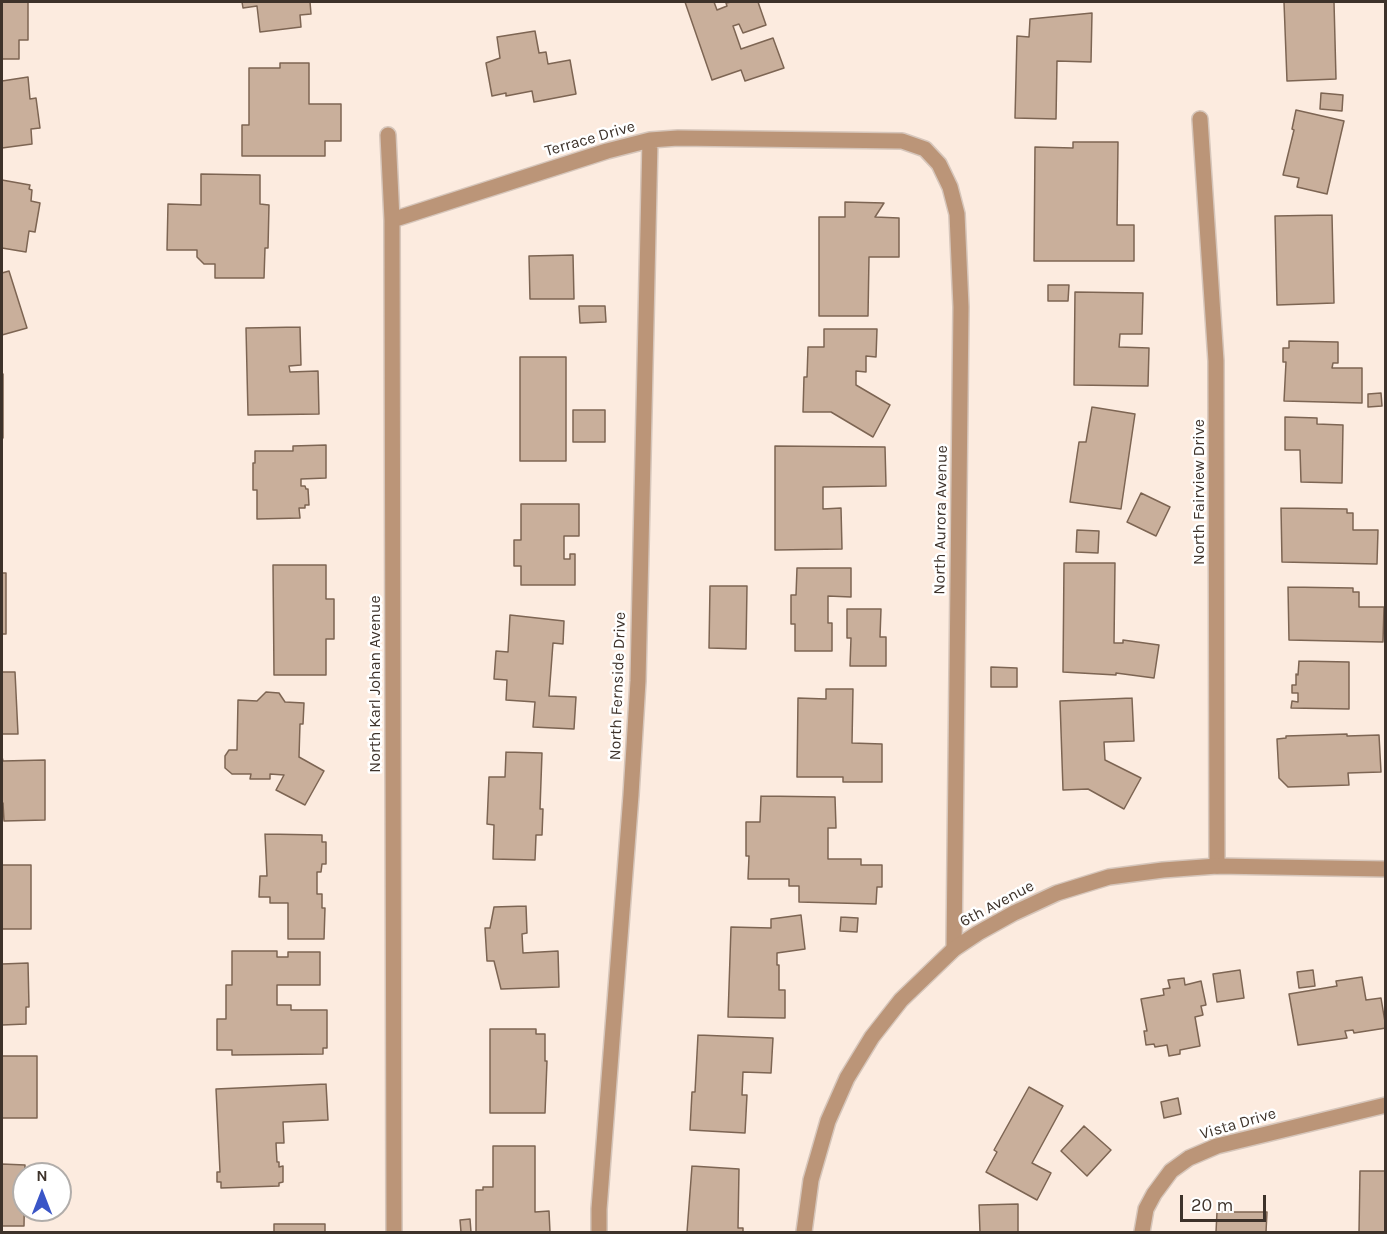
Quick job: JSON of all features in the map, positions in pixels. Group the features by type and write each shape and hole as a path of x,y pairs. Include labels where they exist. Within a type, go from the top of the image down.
{"street":[{"name":"North Fairview Drive","path":"1200,119 1216,361 1217,867"},
{"name":"North Karl Johan Avenue","path":"388,135 392,220 394,1233"},
{"name":"Terrace Drive","path":"392,220 607,151 650,141 678,138 878,140"},
{"name":"North Aurora Avenue","path":"878,140 902,141 925,149 939,164 950,187 957,214 961,307 954,949"},
{"name":"North Fernside Drive","path":"599,1233 598,1209 638,681 650,141"},
{"name":"6th Avenue","path":"804,1233 811,1180 828,1121 847,1078 872,1037 901,1000 954,949 1014,913 1057,893 1109,877 1163,870 1217,867 1386,869"},
{"name":"Vista Drive","path":"1142,1233 1146,1209 1154,1194 1171,1171 1190,1158 1217,1146 1386,1105"}],"building":[{"path":"2,2 28,2 28,40 19,40 19,59 2,59"},
{"path":"242,2 310,2 311,14 300,15 301,27 260,32 257,6 243,8"},
{"path":"685,2 714,2 717,10 731,2 758,2 766,25 743,33 739,24 733,26 741,49 773,38 784,68 745,81 741,70 712,80"},
{"path":"1284,2 1334,2 1336,79 1287,81"},
{"path":"1092,13 1091,62 1057,61 1056,119 1015,118 1017,36 1029,37 1030,19"},
{"path":"535,31 539,53 546,52 548,64 570,60 576,94 534,102 532,91 492,96 486,63 500,58 497,37"},
{"path":"280,63 309,63 309,104 341,104 341,141 325,141 325,156 242,156 242,125 249,125 249,68 280,68"},
{"path":"28,77 30,99 36,98 40,128 31,129 32,144 2,148 2,81"},
{"path":"1321,93 1343,95 1342,111 1320,109"},
{"path":"1296,110 1344,121 1327,194 1297,187 1299,178 1283,175 1294,130 1292,129"},
{"path":"1073,142 1118,142 1117,225 1134,225 1134,261 1034,261 1035,147 1073,148"},
{"path":"201,174 260,175 260,204 269,205 268,248 265,248 264,278 215,278 215,264 204,264 197,257 197,250 167,250 168,204 201,205"},
{"path":"2,180 30,185 31,201 40,203 35,232 29,231 26,252 2,248"},
{"path":"845,202 884,203 875,217 899,218 899,257 869,257 868,316 819,316 819,217 845,217"},
{"path":"1332,215 1334,303 1277,305 1275,216"},
{"path":"573,255 574,299 530,299 529,256"},
{"path":"9,271 27,328 2,335 2,273"},
{"path":"1048,285 1069,285 1068,301 1048,301"},
{"path":"1075,292 1143,293 1142,334 1120,334 1119,347 1149,348 1148,386 1074,385"},
{"path":"579,306 605,306 606,322 580,323"},
{"path":"300,327 301,365 289,366 290,372 318,371 319,414 248,415 246,328"},
{"path":"824,329 877,329 876,357 866,356 866,372 856,371 856,385 890,405 873,437 831,412 803,412 808,347 824,347"},
{"path":"1289,341 1338,342 1338,363 1333,363 1332,368 1362,368 1362,403 1284,401 1286,362 1283,362 1283,348 1289,348"},
{"path":"520,357 566,357 566,461 520,461"},
{"path":"3,374 3,438 2,438"},
{"path":"1381,393 1382,406 1368,407 1368,394"},
{"path":"1092,407 1135,414 1121,509 1070,502 1079,442 1086,442"},
{"path":"573,410 605,410 605,442 573,442"},
{"path":"1285,417 1317,418 1317,424 1343,425 1342,483 1301,482 1300,450 1285,450"},
{"path":"326,445 326,478 301,479 301,486 308,489 309,505 299,508 300,518 257,519 257,490 253,490 255,451 293,451 293,446"},
{"path":"775,446 885,447 886,486 823,487 823,509 841,508 842,549 775,550"},
{"path":"1141,493 1170,507 1156,536 1127,522"},
{"path":"521,504 579,504 579,536 564,536 564,559 570,559 570,554 575,554 575,585 521,585 521,566 514,566 514,540 521,540"},
{"path":"1281,508 1347,509 1347,513 1353,513 1353,530 1378,530 1377,564 1282,562"},
{"path":"1077,530 1099,531 1098,553 1076,552"},
{"path":"1064,563 1115,563 1114,643 1123,643 1123,640 1159,645 1154,678 1116,673 1116,675 1063,672"},
{"path":"273,565 326,565 326,599 334,599 334,639 326,639 326,675 274,675"},
{"path":"797,568 851,568 851,597 828,596 828,623 832,623 832,651 795,651 795,624 791,624 791,595 796,595"},
{"path":"2,573 6,573 6,634 2,634"},
{"path":"710,586 747,586 746,649 709,648"},
{"path":"1288,587 1353,588 1353,592 1359,592 1359,607 1384,607 1383,642 1289,640"},
{"path":"847,609 881,609 880,637 886,637 886,666 850,666 851,638 847,638"},
{"path":"510,615 564,621 563,644 553,643 549,696 576,697 574,729 533,727 535,702 506,700 507,680 494,679 496,651 508,652"},
{"path":"1299,661 1349,662 1349,709 1291,708 1292,701 1298,702 1298,693 1292,693 1292,685 1296,685"},
{"path":"991,667 1017,668 1017,687 991,687"},
{"path":"2,672 15,672 18,734 2,734"},
{"path":"826,689 853,689 852,743 882,744 882,782 843,782 843,777 797,777 798,698 826,699"},
{"path":"266,692 279,693 285,702 304,703 303,724 300,724 299,757 324,771 305,805 276,790 284,775 270,774 270,779 250,779 251,774 232,774 225,768 225,756 229,750 237,750 238,700 257,701"},
{"path":"1132,698 1134,741 1104,742 1105,760 1141,778 1124,809 1088,789 1063,790 1060,701"},
{"path":"1347,734 1347,736 1379,735 1381,772 1348,773 1349,785 1288,787 1279,778 1277,739 1286,738 1286,736"},
{"path":"506,752 542,753 540,809 543,809 542,835 536,835 535,860 493,859 494,825 487,824 489,777 505,777"},
{"path":"2,757 3,761 45,760 45,820 4,821"},
{"path":"761,796 835,797 836,828 828,828 828,859 861,859 861,865 882,865 882,887 877,887 876,904 799,902 799,886 789,886 789,879 748,879 749,856 746,856 746,822 760,822"},
{"path":"265,834 322,835 322,842 326,842 326,864 322,864 321,872 317,872 317,894 322,894 322,908 325,908 324,939 288,939 288,903 270,903 270,897 259,897 260,876 267,876"},
{"path":"2,865 31,865 31,929 2,929"},
{"path":"526,906 527,933 522,934 523,953 558,951 559,987 501,989 494,961 487,961 485,928 490,928 494,907"},
{"path":"801,915 805,949 777,953 779,990 785,990 785,1018 728,1017 731,927 771,928 771,919"},
{"path":"841,917 858,918 857,932 840,931"},
{"path":"232,951 277,951 277,957 288,957 288,952 320,952 320,985 277,985 277,1005 291,1005 291,1010 327,1010 327,1048 323,1048 323,1054 232,1055 232,1050 217,1050 217,1019 226,1019 226,985 232,985"},
{"path":"28,963 29,1007 26,1007 26,1024 2,1025 2,964"},
{"path":"1240,970 1244,998 1217,1002 1213,974"},
{"path":"1313,970 1315,986 1299,988 1297,972"},
{"path":"1362,977 1366,1000 1381,998 1386,1028 1354,1033 1353,1030 1345,1031 1347,1038 1298,1045 1289,994 1337,986 1336,981"},
{"path":"1184,978 1185,985 1201,981 1206,1005 1201,1006 1203,1015 1195,1017 1200,1046 1180,1050 1180,1054 1169,1056 1167,1045 1155,1047 1154,1044 1146,1045 1144,1031 1147,1031 1141,999 1164,995 1163,989 1170,988 1168,980"},
{"path":"490,1029 536,1029 536,1034 545,1034 545,1061 547,1061 545,1113 490,1113"},
{"path":"698,1035 773,1038 771,1073 743,1072 742,1095 747,1095 745,1133 690,1130"},
{"path":"2,1056 37,1056 37,1118 2,1118"},
{"path":"326,1084 328,1120 283,1122 284,1143 276,1143 277,1162 279,1162 279,1167 283,1166 283,1182 279,1183 279,1186 221,1188 221,1182 217,1182 217,1172 220,1172 216,1089"},
{"path":"1029,1087 1063,1106 1032,1163 1051,1173 1037,1200 986,1172 997,1152 994,1150"},
{"path":"1178,1098 1181,1114 1164,1118 1161,1102"},
{"path":"1084,1126 1111,1150 1087,1176 1061,1151"},
{"path":"493,1146 535,1146 535,1212 549,1211 550,1232 476,1232 476,1190 493,1187"},
{"path":"2,1164 12,1164 12,1222 24,1222 24,1226 2,1226"},
{"path":"692,1166 739,1169 738,1228 743,1228 743,1232 687,1232"},
{"path":"1360,1171 1386,1171 1386,1232 1359,1232"},
{"path":"1018,1204 1018,1232 980,1232 979,1205"},
{"path":"1217,1212 1267,1212 1266,1232 1216,1232"},
{"path":"470,1219 471,1232 461,1232 460,1220"},
{"path":"274,1224 325,1224 325,1232 274,1232"}]}
